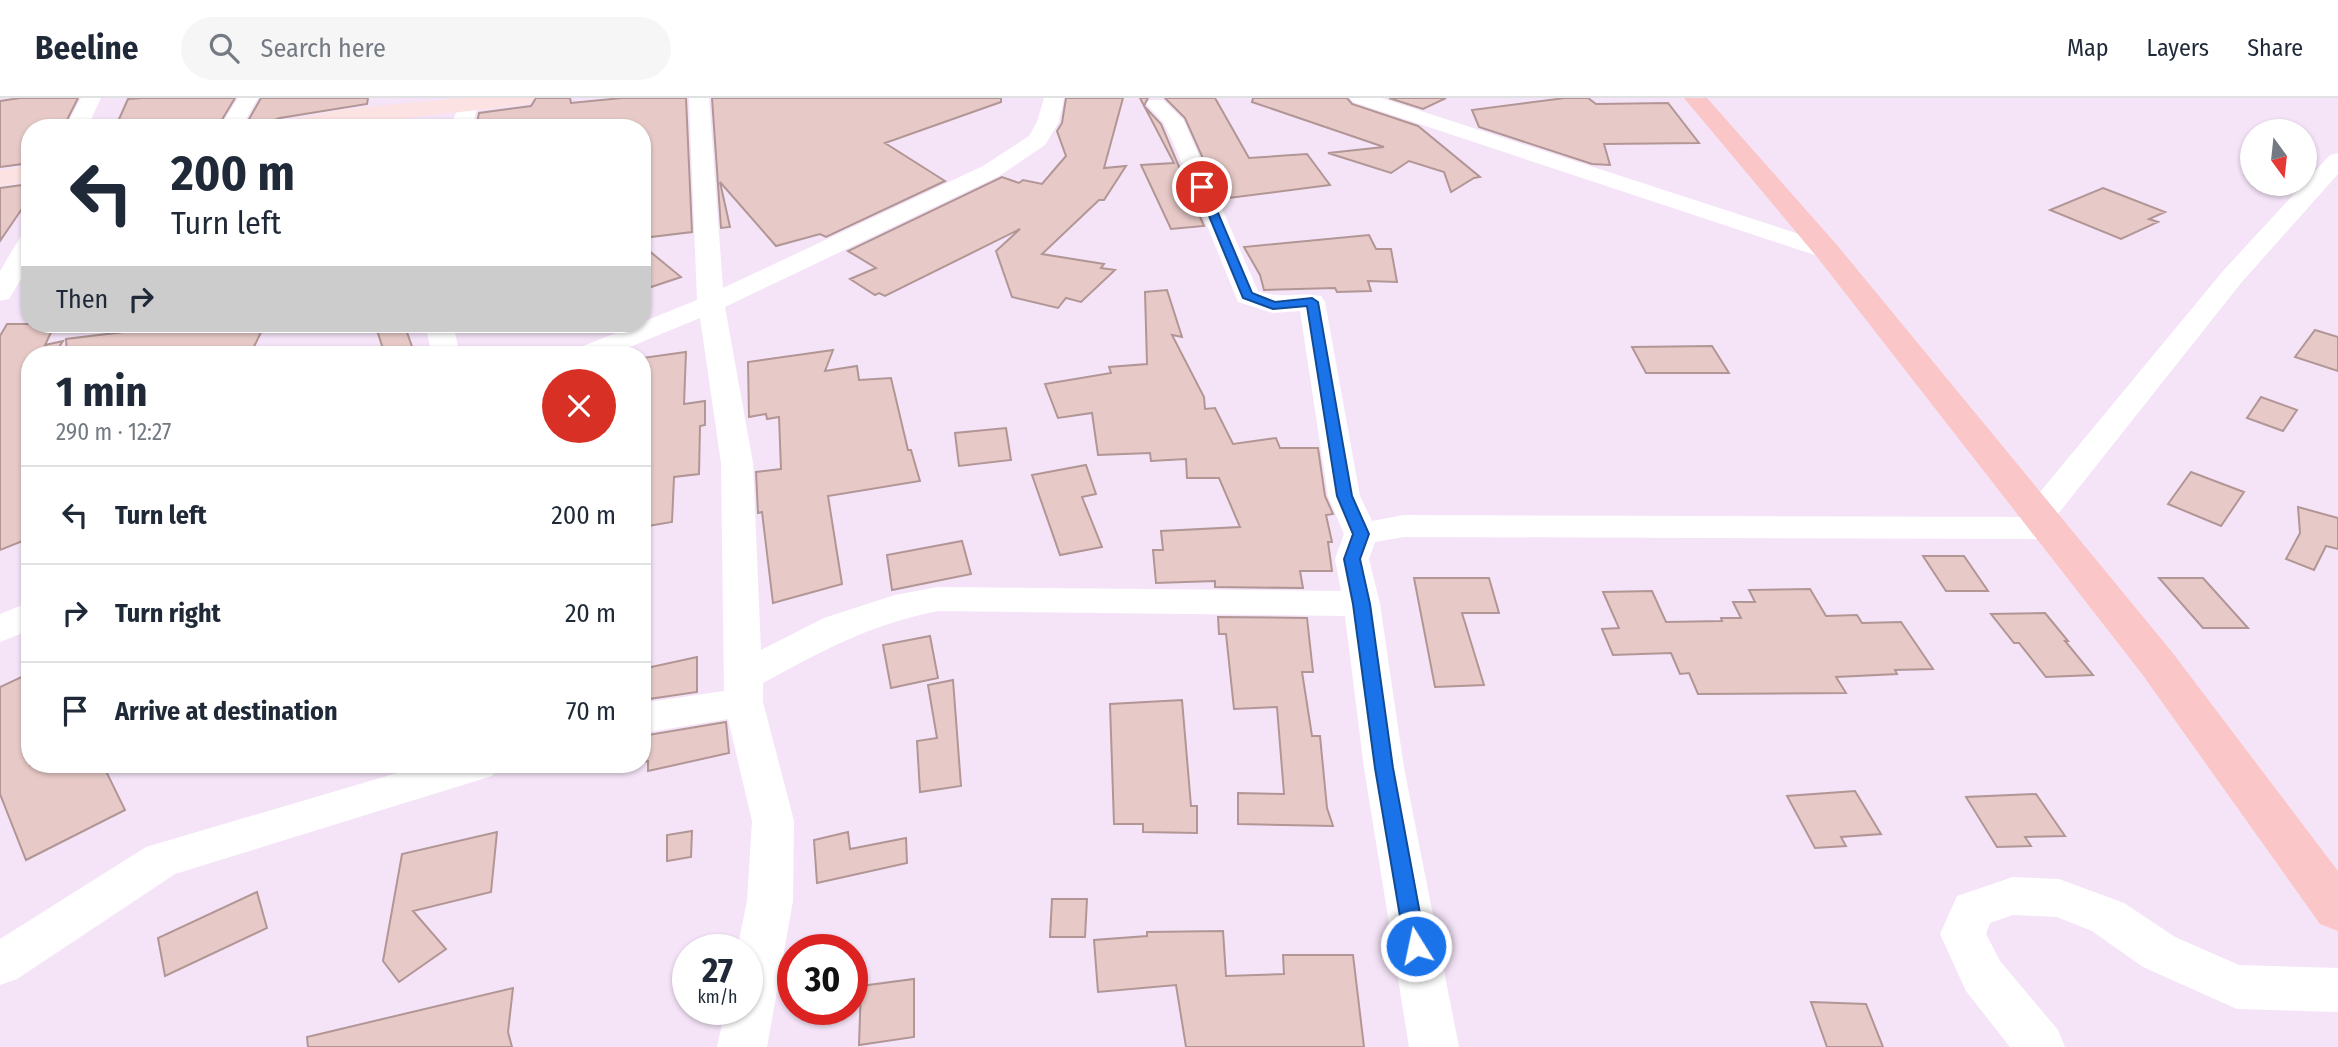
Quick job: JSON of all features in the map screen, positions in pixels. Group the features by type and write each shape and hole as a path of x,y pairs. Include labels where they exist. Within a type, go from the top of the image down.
{"main road":[{"path":"1695,98 1827,251 2157,663 2338,909"}],"street":[{"path":"80,119 91,98"},
{"path":"235,119 248,98"},
{"path":"330,119 515,98"},
{"path":"699,98 711,304 737,463 743,690 774,821 770,901 742,1047"},
{"path":"651,328 711,304 991,171 1037,140 1048,122 1055,98"},
{"path":"1360,98 1827,251"},
{"path":"464,119 468,104"},
{"path":"1156,104 1172,119 1184,142 1247,296 1273,305 1312,302 1344,496 1361,534 1352,559 1362,604 1384,768 1434,1047"},
{"path":"1361,534 1404,526 2043,522 2232,277 2338,160"},
{"path":"0,177 21,174"},
{"path":"0,293 21,257"},
{"path":"608,346 640,333"},
{"path":"651,716 743,690 837,627 895,607 938,599 1362,604"},
{"path":"0,629 21,619"},
{"path":"0,964 161,860 451,773"},
{"path":"2040,1047 1983,976 1963,934 1973,910 2013,896 2059,898 2108,917 2159,952 2237,987 2338,990"}],"building":[{"path":"20,98 78,98 68,119 21,119 21,164 0,167 0,101"},
{"path":"235,98 222,119 119,119 128,99"},
{"path":"261,98 368,98 367,104 277,119 249,119"},
{"path":"536,98 570,98 571,103 622,98 686,98 692,232 651,237 651,119 478,119 479,113 531,106"},
{"path":"712,98 1001,98 1001,102 885,143 945,181 826,237 820,234 776,246 720,182 730,227 721,228"},
{"path":"1066,98 1123,98 1104,168 1126,166 1104,200 1099,200 1042,254 1104,264 1101,268 1115,270 1081,302 1066,298 1058,308 1012,297 996,251 1020,229 885,296 879,293 875,295 850,279 876,268 848,251 1002,177 1019,183 1023,180 1042,184 1066,156 1057,131 1062,123"},
{"path":"1140,98 1148,98 1144,106"},
{"path":"1165,98 1215,98 1249,158 1307,154 1330,185 1221,199 1185,118"},
{"path":"1253,98 1347,98 1352,104 1418,126 1480,177 1451,192 1444,172 1409,161 1391,173 1328,153 1384,147 1252,102"},
{"path":"1389,98 1446,98 1423,109"},
{"path":"1565,98 1588,98 1596,104 1668,103 1699,143 1604,144 1610,165 1592,164 1479,127 1472,110"},
{"path":"1144,106 1161,124 1204,226 1171,229 1141,165 1174,163"},
{"path":"21,185 21,210 0,241 0,188"},
{"path":"2103,188 2165,212 2149,219 2158,222 2121,239 2050,210"},
{"path":"1369,235 1376,249 1391,249 1397,282 1368,281 1371,291 1337,292 1335,288 1264,290 1260,275 1244,247"},
{"path":"651,252 681,277 651,287"},
{"path":"1167,290 1182,337 1172,335 1204,397 1205,409 1215,408 1233,444 1276,438 1280,448 1318,448 1325,496 1333,514 1326,515 1332,542 1328,542 1332,571 1300,571 1303,588 1215,587 1215,581 1156,583 1153,550 1163,550 1161,531 1240,527 1219,478 1187,478 1186,459 1151,461 1150,453 1098,455 1092,413 1058,418 1045,384 1111,373 1109,367 1147,364 1145,292"},
{"path":"7,324 21,324 21,333 51,333 45,345 63,341 60,346 21,346 21,542 0,550 0,336"},
{"path":"2315,330 2338,337 2338,371 2295,357"},
{"path":"115,333 261,333 254,346 66,346 66,339"},
{"path":"378,333 407,333 412,346 382,346"},
{"path":"1712,346 1729,373 1646,373 1632,347"},
{"path":"833,350 825,371 857,366 859,380 891,378 908,450 911,450 920,481 828,496 842,584 773,603 762,512 758,513 756,472 781,469 779,417 767,419 766,414 749,417 748,362"},
{"path":"686,352 684,404 705,401 705,425 700,426 699,474 674,477 672,522 651,526 651,357"},
{"path":"2261,397 2297,410 2283,431 2247,418"},
{"path":"1006,428 1011,460 959,466 955,433"},
{"path":"1086,465 1096,494 1082,497 1102,547 1060,555 1032,475"},
{"path":"2191,472 2244,492 2221,526 2168,504"},
{"path":"2298,507 2338,518 2338,549 2326,546 2314,570 2286,559 2300,533"},
{"path":"962,541 971,574 892,590 887,555"},
{"path":"1923,556 1964,556 1988,591 1946,591"},
{"path":"1414,578 1489,578 1499,613 1462,613 1484,685 1435,687"},
{"path":"2159,578 2203,578 2248,628 2203,628"},
{"path":"1810,589 1826,616 1857,615 1862,623 1901,622 1933,669 1895,670 1897,674 1836,677 1846,693 1698,694 1689,673 1680,674 1671,653 1613,655 1602,629 1619,628 1603,592 1652,591 1666,622 1741,618 1733,602 1755,602 1749,590"},
{"path":"2045,613 2093,675 2046,677 1991,614"},
{"path":"1218,617 1307,618 1313,672 1302,672 1312,736 1320,736 1327,808 1333,826 1238,824 1238,793 1284,794 1277,707 1234,709 1226,634 1219,634"},
{"path":"930,636 938,678 891,688 883,645"},
{"path":"697,657 697,692 651,699 651,667"},
{"path":"21,677 21,773 107,773 125,810 26,860 0,794 0,687"},
{"path":"953,680 961,786 920,792 917,741 937,738 928,685"},
{"path":"1182,700 1191,806 1197,806 1197,833 1143,832 1143,824 1114,824 1110,704"},
{"path":"726,722 729,753 651,770 651,734"},
{"path":"1855,791 1881,834 1841,837 1846,846 1815,848 1787,796"},
{"path":"2036,794 2065,836 2025,837 2031,846 1997,847 1966,797"},
{"path":"692,831 691,857 667,861 667,835"},
{"path":"497,832 491,892 413,911 446,949 399,982 383,961 402,854"},
{"path":"848,832 850,849 906,838 907,863 817,883 814,840"},
{"path":"257,892 267,928 165,976 158,938"},
{"path":"1052,899 1087,899 1085,937 1050,937"},
{"path":"1223,931 1226,976 1284,974 1283,955 1353,955 1364,1047 1186,1047 1176,985 1098,992 1094,940 1147,936 1147,932"},
{"path":"914,979 914,1037 859,1045 860,1025 868,1025 868,985"},
{"path":"513,988 508,1032 512,1047 308,1047 307,1037"},
{"path":"1811,1002 1866,1004 1883,1047 1827,1047"}],"route":[{"path":"1202,187 1247,296 1273,305 1312,302 1344,496 1361,534 1352,559 1362,604 1384,768 1416,946"}]}
